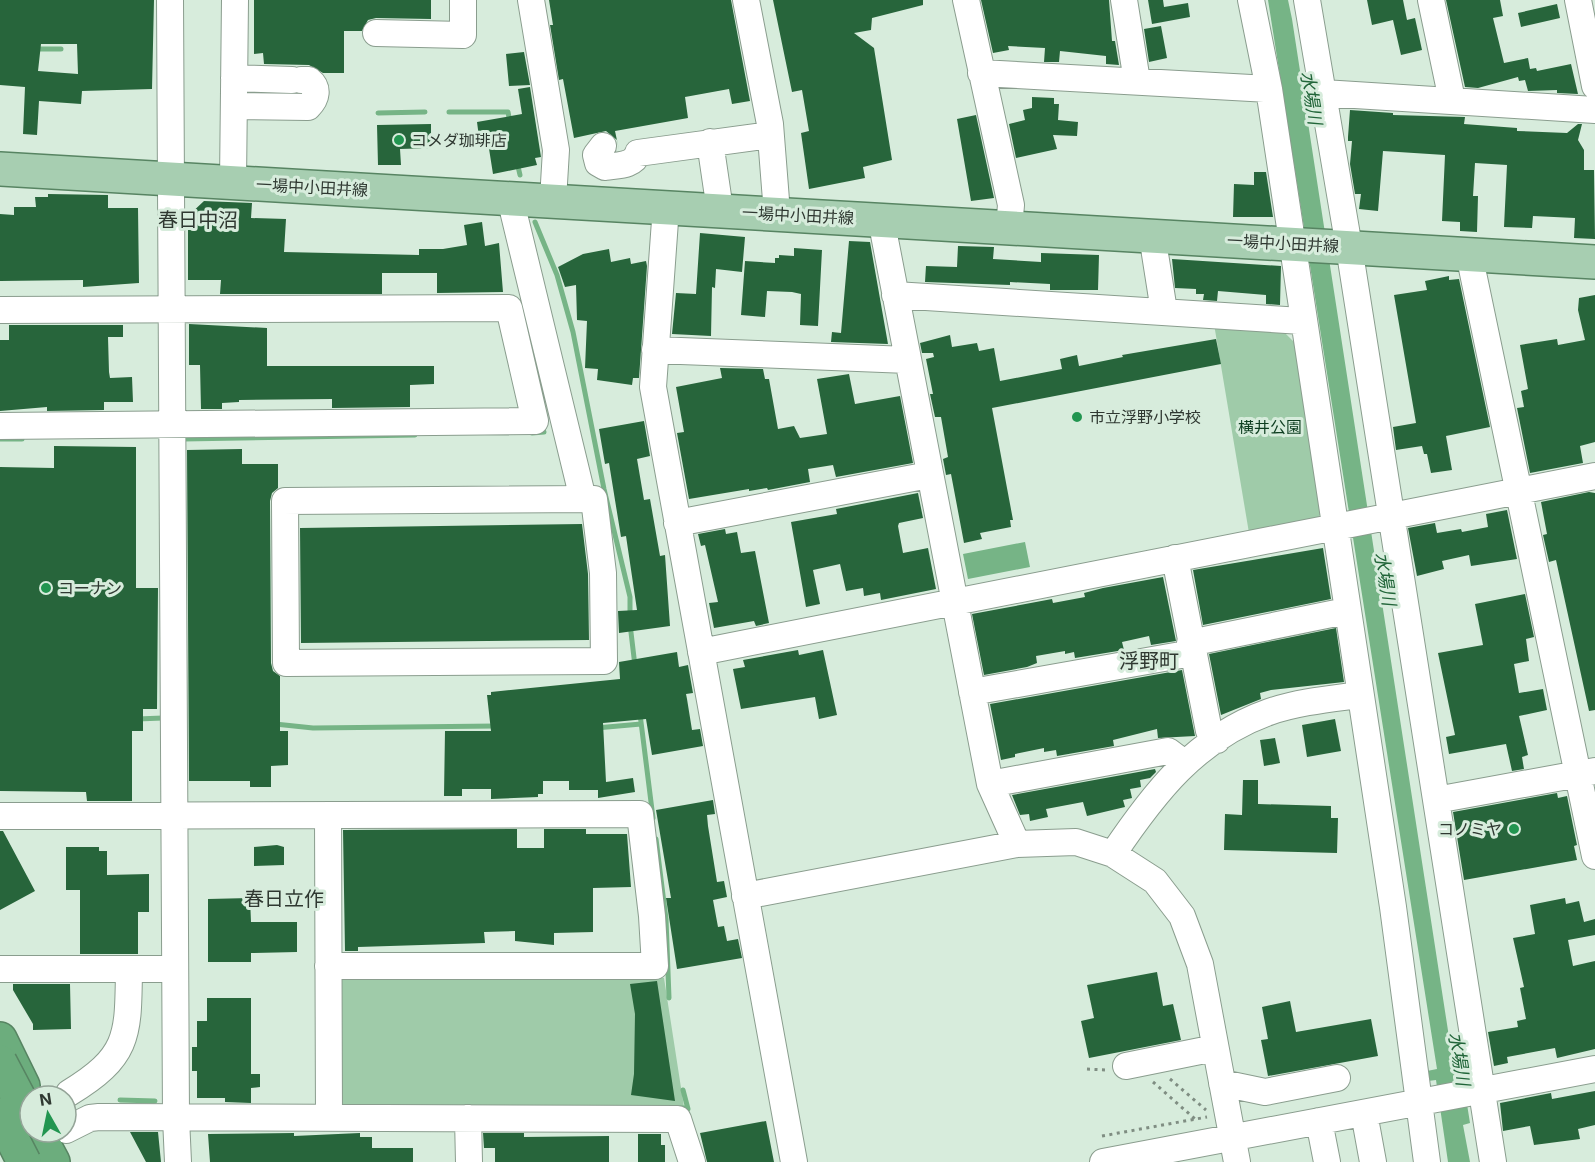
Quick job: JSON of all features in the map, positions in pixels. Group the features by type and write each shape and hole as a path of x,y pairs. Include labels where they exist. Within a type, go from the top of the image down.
{"highway":[{"path":"0,1039 22,1084"},
{"path":"0,1062 18,1090"},
{"path":"0,1115 24,1162"},
{"path":"0,1128 17,1162"},
{"path":"0,1158 17,1162"}],"main road":[{"name":"一場中小田井線","path":"0,169 1595,262"}],"street":[{"path":"170,0 178,1162"},
{"path":"233,182 235,0"},
{"path":"376,33 463,35 463,0"},
{"path":"531,0 556,150 553,200"},
{"path":"746,0 771,135 777,213"},
{"path":"966,0 1011,205 1009,227"},
{"path":"1124,0 1137,81"},
{"path":"1251,0 1297,244 1302,321 1337,526 1359,695 1423,1102 1427,1162"},
{"path":"1307,0 1387,516 1436,800 1479,1092 1493,1162"},
{"path":"1431,0 1452,100"},
{"path":"1578,0 1595,86"},
{"path":"981,73 1269,89"},
{"path":"234,78 309,80 316,89 316,96 308,107 234,106"},
{"path":"1323,93 1595,110"},
{"path":"620,147 710,142 771,135"},
{"path":"710,142 720,210"},
{"path":"510,198 583,499"},
{"path":"666,207 652,387 794,1162"},
{"path":"881,219 990,784 1017,844"},
{"path":"1152,235 1164,310"},
{"path":"1470,254 1518,490 1587,773 1595,856"},
{"path":"895,295 1164,310 1302,321"},
{"path":"0,310 509,308 535,421 0,426"},
{"path":"655,350 908,360"},
{"path":"677,523 929,475"},
{"path":"701,652 1595,476"},
{"path":"583,499 594,499 603,573 604,661 286,663 285,501 583,499"},
{"path":"1175,558 1209,731 1217,740"},
{"path":"972,692 1191,648 1347,611"},
{"path":"1113,854 1146,805 1184,763 1217,740 1268,712 1309,702 1359,695"},
{"path":"990,784 1168,751 1184,763"},
{"path":"1436,800 1587,773"},
{"path":"0,816 640,814 652,916 655,966 328,966"},
{"path":"328,815 329,1118"},
{"path":"745,896 1017,844 1048,841 1076,842 1113,854 1155,881 1182,916 1200,964 1234,1150"},
{"path":"0,969 175,969"},
{"path":"78,1087 99,1075 115,1057 124,1038 129,1018 129,969"},
{"path":"1137,1072 1215,1048"},
{"path":"1103,1162 1234,1150 1319,1121 1595,1069"},
{"path":"1222,1083 1265,1092 1338,1078"},
{"path":"1364,1113 1373,1162"},
{"path":"78,1124 90,1118 678,1119 692,1162"},
{"path":"468,1118 469,1162"},
{"path":"1319,1121 1327,1162"}],"path":[{"path":"1137,1072 1195,1119"},
{"path":"1102,1136 1213,1116"}],"green space":[{"name":"横井公園","path":"1214,324 1281,329 1294,342 1322,512 1315,522 1249,533"},
{"path":"345,977 664,978 684,1107 345,1106 338,1099 338,984"}],"shaded area":[{"path":"1268,0 1288,0 1292,19 1453,1063 1464,1062 1462,1073 1470,1123 1463,1125 1470,1162 1448,1162 1436,1080 1428,1081 1427,1071 1437,1069"},
{"path":"1025,542 1030,567 968,579 963,554"}],"building":[{"path":"0,0 154,0 152,89 82,91 81,104 39,101 37,135 23,134 25,87 0,85","holes":["41,44 77,44 78,74 38,71"]},
{"path":"254,0 431,0 431,19 376,18 368,20 362,31 344,31 344,73 323,73 309,65 264,64 263,53 254,54"},
{"path":"549,0 731,0 750,101 732,104 729,89 685,97 688,118 615,131 617,140 606,131 574,138 563,79 559,80 550,25 553,25"},
{"path":"773,0 923,0 923,5 872,18 871,30 854,33 874,48 892,160 863,167 865,178 809,189 801,133 809,131 802,90 792,92"},
{"path":"981,0 1109,0 1112,41 1115,41 1119,65 1106,64 1106,56 1060,51 1059,62 1044,62 1045,48 1008,46 1009,50 993,53"},
{"path":"1148,0 1163,0 1164,7 1188,3 1190,17 1152,24"},
{"path":"1367,0 1403,0 1407,20 1415,18 1422,50 1401,55 1393,20 1372,25"},
{"path":"1446,0 1500,0 1503,16 1493,18 1504,63 1528,58 1530,69 1536,68 1537,71 1571,64 1578,94 1557,93 1557,90 1528,91 1525,80 1519,81 1518,77 1478,88 1465,87"},
{"path":"1557,4 1560,18 1521,27 1518,13"},
{"path":"1161,26 1167,58 1149,62 1144,29"},
{"path":"524,52 530,85 509,86 506,54"},
{"path":"530,87 541,157 535,158 537,165 493,174 487,136 479,137 477,122 522,114 518,89"},
{"path":"1032,97 1054,98 1054,104 1059,104 1058,120 1078,122 1077,136 1053,135 1057,149 1016,158 1009,124 1025,120 1023,110 1032,108"},
{"path":"1350,110 1393,113 1393,115 1465,117 1464,124 1517,128 1517,131 1567,133 1578,124 1582,124 1578,140 1584,150 1584,170 1594,170 1595,239 1574,238 1575,218 1533,216 1532,228 1504,227 1507,165 1475,163 1473,196 1478,196 1477,232 1460,231 1460,222 1442,221 1445,155 1383,151 1378,211 1359,209 1361,194 1355,194 1350,164 1352,141 1348,141 1348,137"},
{"path":"976,115 994,198 971,201 957,119"},
{"path":"431,124 431,148 400,149 401,165 378,165 377,125"},
{"path":"1254,172 1266,172 1273,217 1233,217 1234,184 1254,185"},
{"path":"48,194 108,195 108,208 138,208 139,283 83,287 83,280 0,281 0,214 14,215 14,207 36,207 35,197 48,197"},
{"path":"204,201 252,203 251,218 286,219 284,252 419,255 419,249 443,249 467,245 464,225 482,222 485,246 499,243 503,292 437,293 437,273 382,273 382,294 220,294 221,280 188,280 188,216"},
{"path":"700,233 745,237 742,272 716,269 715,288 712,287 711,336 672,334 676,293 696,294"},
{"path":"849,241 870,242 888,344 831,342 832,332 841,333"},
{"path":"958,246 994,247 993,259 1041,262 1041,253 1099,255 1098,290 1050,290 1050,284 1010,282 1010,285 925,282 926,266 957,267"},
{"path":"794,248 822,250 818,326 800,325 801,294 792,292 767,291 765,317 741,315 745,261 775,263 775,258 779,258 779,255 794,256"},
{"path":"609,249 611,262 630,258 631,264 646,261 647,266 639,378 633,378 632,385 597,380 598,369 585,368 587,321 577,320 576,285 565,287 558,267 583,254"},
{"path":"1172,259 1281,266 1280,305 1266,304 1266,295 1218,291 1217,301 1203,300 1204,294 1196,294 1196,289 1175,288"},
{"path":"1449,276 1449,280 1459,279 1490,427 1446,436 1452,470 1431,473 1427,454 1424,454 1422,446 1396,450 1393,427 1416,423 1394,295 1427,290 1425,281"},
{"path":"1595,295 1595,442 1580,446 1583,463 1530,473 1517,408 1524,407 1521,391 1528,389 1520,345 1557,339 1558,345 1585,340 1578,310 1579,298"},
{"path":"189,324 267,328 267,366 434,366 434,384 410,385 410,407 332,408 332,399 239,400 239,402 222,403 222,409 201,409 200,365 189,365"},
{"path":"9,325 123,325 123,337 108,337 109,372 110,378 132,377 133,402 104,402 104,410 47,411 47,407 0,411 0,340 9,340"},
{"path":"950,335 952,347 977,343 979,351 994,348 1000,381 1062,369 1060,359 1077,355 1079,366 1123,357 1122,355 1216,339 1221,364 992,408 1013,520 1010,520 1011,527 980,533 982,539 964,543 951,474 946,475 943,459 948,457 941,417 935,417 930,394 933,394 926,359 934,357 933,353 922,353 920,343"},
{"path":"720,368 763,369 765,379 769,379 778,429 794,426 800,438 827,434 817,379 849,374 855,404 900,396 913,463 836,477 833,465 808,469 810,482 768,490 767,488 749,491 749,489 689,499 677,433 684,432 676,387 722,378"},
{"path":"644,421 650,456 637,459 644,500 650,499 660,556 665,555 670,626 619,633 618,611 637,610 626,536 621,537 609,463 605,464 599,429"},
{"path":"54,446 136,447 136,588 158,588 157,709 143,709 143,731 132,731 132,801 87,801 86,792 0,791 0,467 54,468"},
{"path":"242,449 242,464 278,464 278,488 272,493 270,501 271,663 273,671 280,676 280,731 288,731 288,765 271,766 271,787 250,787 250,781 189,781 187,450"},
{"path":"1589,492 1595,493 1595,710 1589,711 1556,560 1549,562 1543,535 1547,534 1541,502"},
{"path":"918,493 923,518 899,523 898,526 903,553 928,548 936,589 881,600 880,593 864,596 863,588 846,591 840,564 813,570 820,604 806,607 791,522 837,514 836,509"},
{"path":"1507,510 1517,559 1471,566 1469,555 1442,561 1444,569 1417,576 1408,528 1435,523 1437,533 1461,529 1462,532 1488,527 1486,514"},
{"path":"582,524 588,574 589,640 301,643 300,528"},
{"path":"725,529 726,534 737,532 741,553 755,551 769,623 756,626 754,621 714,628 709,603 718,602 705,545 701,546 698,534"},
{"path":"1323,548 1331,599 1203,625 1193,570"},
{"path":"1163,577 1176,641 1151,645 1149,636 1122,642 1124,650 1075,658 1074,652 1065,654 1065,651 1036,656 1037,663 1027,667 984,675 972,614 1052,599 1053,603 1085,597 1084,593 1103,588"},
{"path":"1525,594 1534,637 1526,639 1529,661 1514,664 1519,693 1543,689 1547,710 1519,716 1528,755 1522,757 1524,769 1512,771 1506,744 1449,754 1446,737 1455,735 1438,653 1483,645 1475,604"},
{"path":"1336,628 1344,682 1271,690 1260,693 1261,699 1221,715 1209,654"},
{"path":"798,650 799,655 823,650 837,715 819,719 815,697 741,709 733,669 745,667 743,660"},
{"path":"677,652 679,667 688,665 693,693 686,694 692,730 700,729 703,746 652,755 646,719 603,723 606,782 633,778 635,792 598,798 598,790 569,790 569,781 543,781 543,794 538,794 538,797 491,799 491,789 462,789 462,796 444,796 445,731 491,731 487,695 491,695 491,692 620,679 619,662"},
{"path":"1182,670 1195,736 1158,738 1157,729 1113,740 1114,746 1057,756 1056,750 1044,752 1044,748 1015,754 1015,757 1001,760 990,704"},
{"path":"1335,719 1341,751 1307,757 1302,725"},
{"path":"1275,738 1280,763 1264,766 1260,740"},
{"path":"1155,769 1156,772 1150,778 1140,780 1141,787 1130,789 1132,798 1123,800 1125,807 1087,816 1083,802 1046,809 1048,817 1030,821 1029,814 1020,815 1012,795"},
{"path":"1243,780 1258,780 1258,804 1331,806 1331,818 1338,818 1337,853 1224,850 1225,814 1242,815"},
{"path":"1557,793 1558,798 1567,796 1577,845 1574,846 1577,860 1464,880 1453,812"},
{"path":"713,800 715,814 707,815 708,826 717,882 724,881 727,897 713,900 718,927 724,926 727,941 738,939 742,958 677,969 666,898 671,898 656,810"},
{"path":"517,829 517,848 544,848 544,829 586,829 586,834 627,834 631,887 593,888 593,932 554,933 554,945 515,941 515,931 484,932 485,943 358,947 358,951 345,951 343,830"},
{"path":"0,831 3,831 35,891 0,910"},
{"path":"277,845 284,847 284,865 254,866 254,847"},
{"path":"66,847 99,847 99,851 107,851 107,875 149,874 149,912 138,912 138,954 80,954 80,890 66,890"},
{"path":"250,898 251,922 297,922 297,952 251,953 251,962 208,962 208,899"},
{"path":"1565,898 1566,904 1579,901 1584,922 1595,919 1595,935 1568,940 1573,966 1595,961 1595,1049 1557,1058 1555,1048 1507,1057 1508,1063 1494,1066 1488,1032 1518,1027 1517,1021 1526,1019 1520,988 1524,987 1513,938 1535,934 1530,905"},
{"path":"1157,972 1163,1006 1173,1004 1181,1040 1089,1058 1081,1021 1094,1018 1087,985"},
{"path":"657,981 675,1101 631,1095 634,1074 635,1014 630,984"},
{"path":"13,984 70,984 71,1029 33,1030 33,1024 13,990"},
{"path":"207,998 251,998 251,1074 260,1074 260,1087 251,1088 251,1103 225,1102 225,1098 197,1098 197,1071 192,1071 192,1047 197,1047 197,1021 207,1021"},
{"path":"1290,1001 1296,1032 1371,1019 1378,1056 1268,1076 1261,1040 1268,1039 1262,1007"},
{"path":"1595,1091 1595,1125 1578,1129 1580,1139 1534,1145 1530,1126 1503,1131 1500,1103 1551,1093 1552,1099"},
{"path":"766,1121 774,1162 707,1162 700,1133"},
{"path":"130,1132 158,1132 161,1162 146,1162"},
{"path":"294,1133 294,1136 360,1133 360,1137 372,1137 372,1148 413,1148 413,1162 210,1162 208,1134"},
{"path":"483,1133 524,1133 524,1137 609,1136 609,1162 495,1162 495,1148 484,1148"},
{"path":"638,1134 661,1134 661,1145 665,1145 665,1162 638,1162"}],"waterway":[{"path":"35,49 61,49"},
{"path":"378,113 425,112"},
{"path":"449,112 508,112 510,123"},
{"path":"517,162 520,175"},
{"path":"535,222 557,275 573,332 604,489 630,597 630,615"},
{"path":"532,433 544,432"},
{"path":"183,439 415,435"},
{"path":"0,439 22,439"},
{"path":"630,624 635,666"},
{"path":"640,714 653,818"},
{"path":"137,719 163,718"},
{"path":"275,724 313,728 496,726"},
{"path":"596,728 641,724"},
{"path":"656,839 666,919 669,998"},
{"path":"683,1090 688,1109"},
{"path":"120,1100 155,1101"},
{"path":"677,1108 687,1108"}],"place":[{"name":"コメダ珈琲店","path":"399,140"},
{"name":"市立浮野小学校","path":"1077,417"},
{"name":"コーナン","path":"46,588"},
{"name":"コノミヤ","path":"1514,829"}],"district":[{"name":"春日中沼","path":"198,220"},
{"name":"浮野町","path":"1149,661"},
{"name":"春日立作","path":"284,899"}],"water label":[{"name":"水場川","path":"1311,98"},
{"name":"水場川","path":"1385,579"},
{"name":"水場川","path":"1459,1059"}]}
